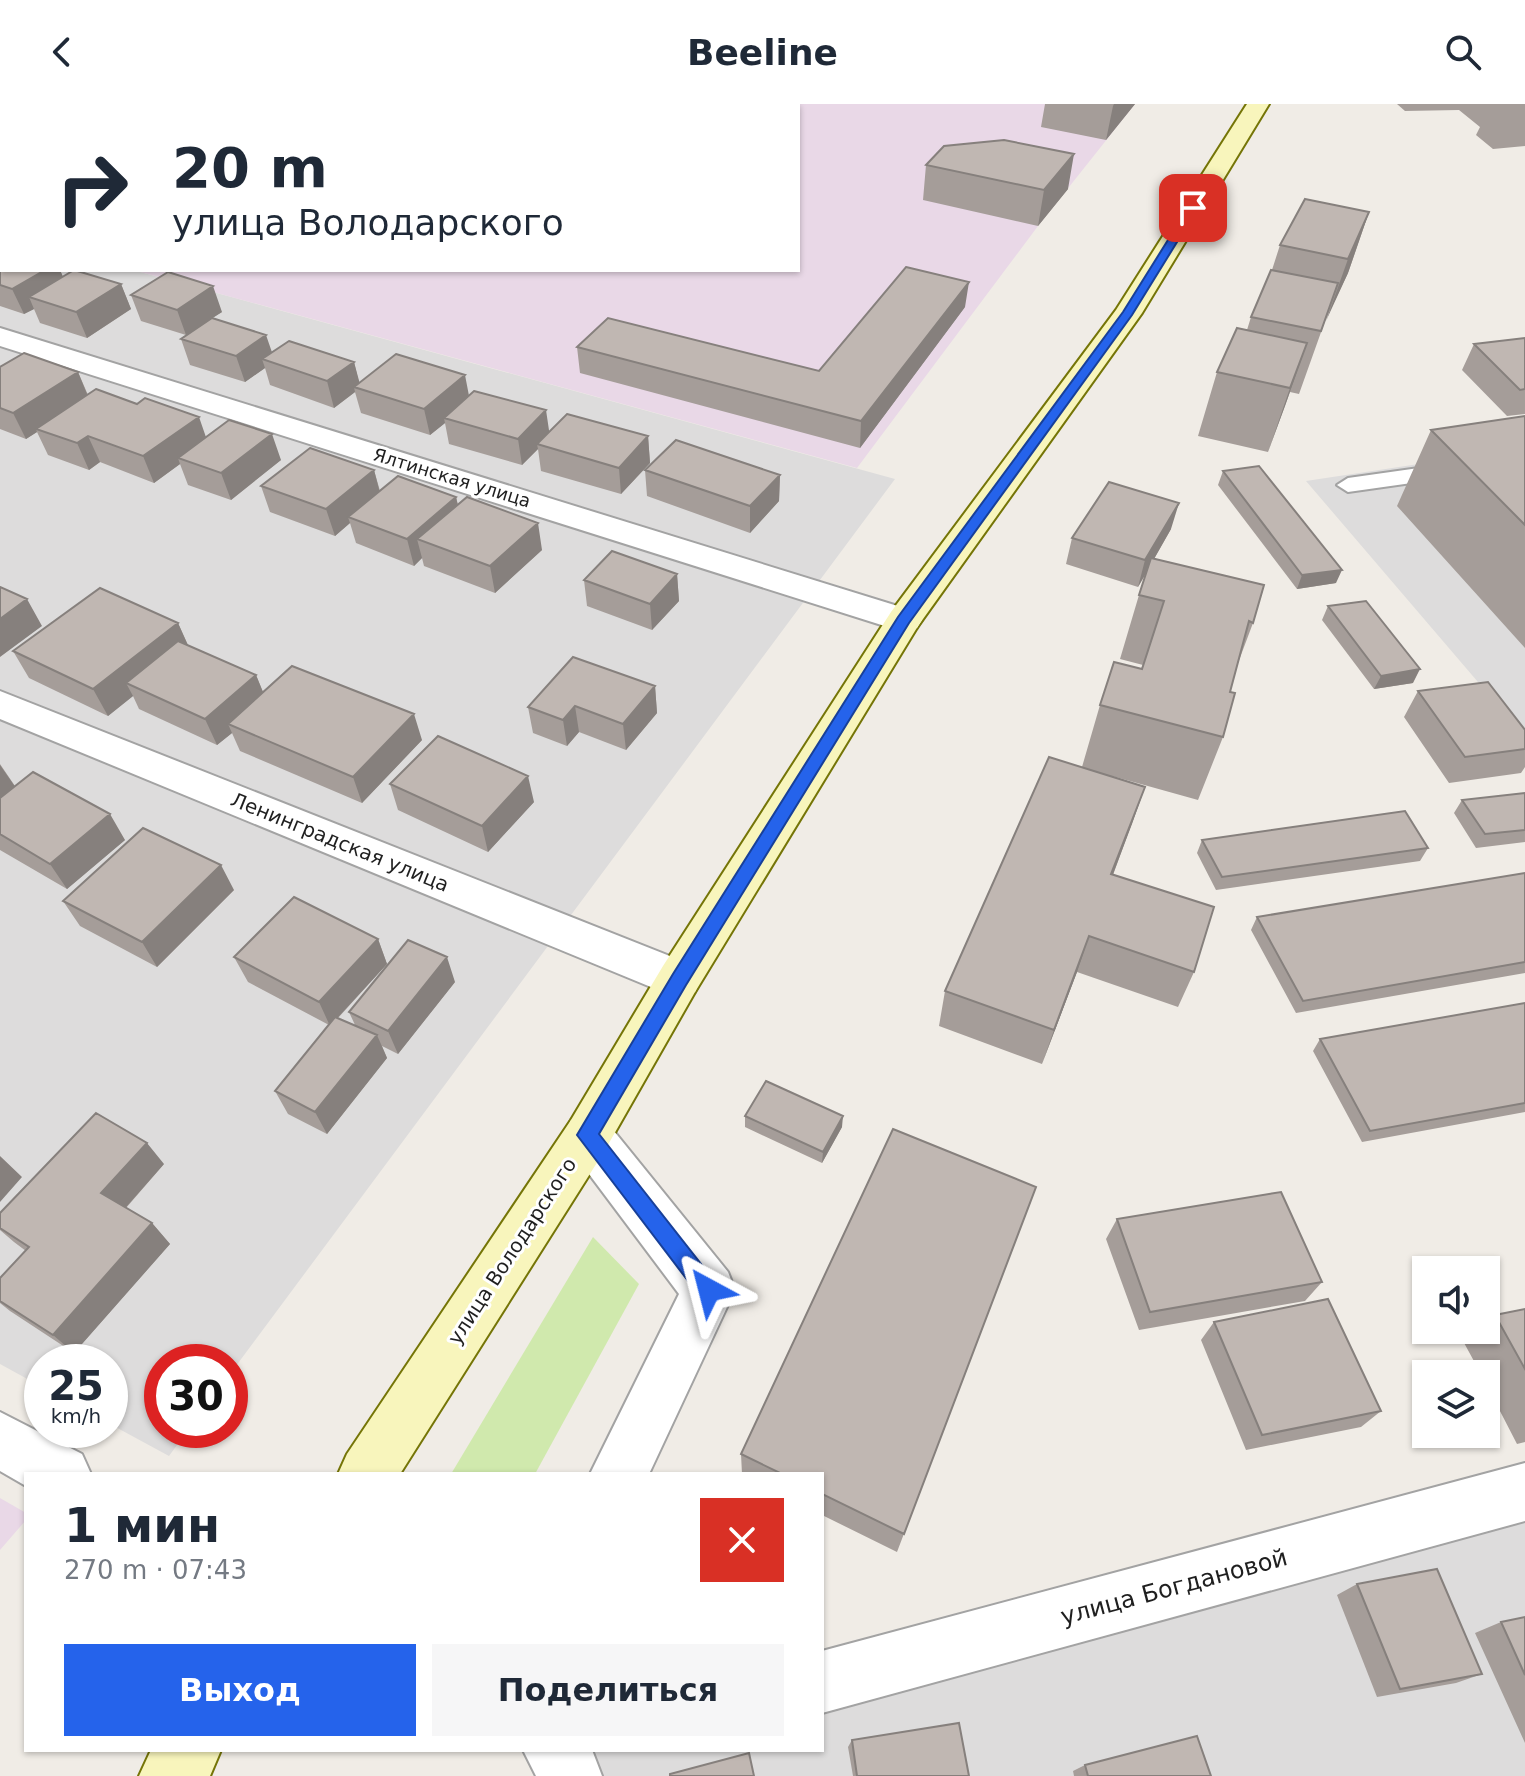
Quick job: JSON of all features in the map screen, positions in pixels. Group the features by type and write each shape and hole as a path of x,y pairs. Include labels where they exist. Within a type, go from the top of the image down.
{"main road":[{"name":"улица Володарского","path":"368,1472 588,1135 679,979 904,620 1128,313 1258,104"},
{"path":"172,1776 188,1752"}],"street":[{"name":"Ялтинская улица","path":"0,337 904,620"},
{"name":"Ленинградская улица","path":"0,704 679,979"},
{"path":"588,1135 709,1290 620,1472"},
{"path":"0,1440 58,1472"},
{"name":"улица Богдановой","path":"824,1681 1525,1492"}],"lane":[{"path":"1348,485 1525,460"}],"shaded area":[{"path":"800,104 1135,104 1038,226 857,468 140,272 800,272"},
{"path":"0,272 140,272 895,479 248,1350 248,1344 144,1344 144,1442 128,1434 128,1344 24,1344 24,1377 0,1364"},
{"path":"1525,448 1525,737 1306,481"},
{"path":"154,1448 175,1448 169,1456"},
{"path":"1525,1492 1525,1776 569,1776 570,1752 824,1752 824,1681"},
{"path":"0,1498 24,1512 24,1522 0,1550"}],"green space":[{"path":"593,1237 639,1284 536,1472 452,1472"}],"building":[{"path":"1004,140 1074,154 1044,190 926,165 944,146"},
{"path":"1305,199 1369,212 1348,259 1280,245"},
{"path":"906,267 969,282 861,421 577,347 608,318 819,371"},
{"path":"1271,270 1338,283 1321,331 1251,317"},
{"path":"0,272 42,272 12,289 0,285"},
{"path":"71,272 121,284 76,312 29,297"},
{"path":"168,272 213,286 177,310 131,295"},
{"path":"212,318 266,335 236,356 181,339"},
{"path":"1237,328 1307,343 1290,388 1217,372"},
{"path":"1525,338 1525,389 1520,390 1474,344"},
{"path":"289,341 354,362 327,381 262,359"},
{"path":"24,353 78,372 13,413 0,408 0,367"},
{"path":"396,354 465,375 424,409 354,387"},
{"path":"96,389 137,404 145,398 199,417 143,456 88,436 77,443 36,429"},
{"path":"474,391 546,410 518,439 444,418"},
{"path":"567,414 648,436 619,468 537,444"},
{"path":"1525,416 1525,525 1431,430"},
{"path":"229,420 272,434 221,473 178,458"},
{"path":"676,440 780,475 750,506 645,470"},
{"path":"310,448 374,470 326,509 261,486"},
{"path":"1259,466 1342,570 1302,575 1223,471"},
{"path":"398,476 456,497 407,539 348,517"},
{"path":"1109,482 1179,503 1145,560 1072,538"},
{"path":"467,497 538,523 490,566 417,539"},
{"path":"612,551 677,574 650,604 584,580"},
{"path":"1151,558 1264,585 1253,623 1249,621 1230,692 1235,693 1223,737 1100,705 1114,662 1142,669 1164,601 1139,595"},
{"path":"0,587 27,599 0,619"},
{"path":"100,588 178,623 93,689 13,651"},
{"path":"1366,601 1420,669 1381,676 1328,606"},
{"path":"178,641 256,675 205,719 126,683"},
{"path":"573,657 655,686 623,724 575,706 563,720 528,707"},
{"path":"292,666 414,714 353,777 228,724"},
{"path":"1488,682 1525,730 1525,749 1465,757 1418,691"},
{"path":"438,736 528,776 482,826 390,784"},
{"path":"1049,757 1145,787 1111,874 1214,907 1194,972 1089,936 1054,1030 945,991"},
{"path":"33,772 110,814 50,864 0,834 0,798"},
{"path":"1525,793 1525,830 1485,834 1462,800"},
{"path":"1405,811 1428,848 1222,877 1202,840"},
{"path":"143,828 221,865 142,942 63,901"},
{"path":"1525,873 1525,962 1303,1001 1257,917"},
{"path":"294,897 378,939 319,1002 234,957"},
{"path":"408,940 447,957 388,1031 349,1012"},
{"path":"1525,1003 1525,1103 1370,1131 1320,1039"},
{"path":"335,1017 377,1035 315,1112 275,1091"},
{"path":"766,1081 843,1116 823,1152 745,1116"},
{"path":"96,1113 147,1143 101,1193 152,1223 53,1335 0,1301 0,1278 29,1247 0,1228 0,1213"},
{"path":"893,1129 1036,1187 904,1534 824,1495 824,1472 778,1472 741,1454"},
{"path":"1281,1192 1322,1282 1150,1312 1117,1219"},
{"path":"1328,1299 1381,1411 1262,1435 1214,1322"},
{"path":"1525,1309 1525,1369 1500,1324 1500,1314"},
{"path":"1437,1569 1482,1674 1400,1689 1357,1584"},
{"path":"1525,1617 1525,1675 1501,1622"},
{"path":"959,1723 969,1776 857,1776 852,1740"},
{"path":"1197,1736 1211,1776 1088,1776 1085,1765"},
{"path":"749,1753 754,1776 670,1776 670,1774"}],"route":[{"path":"709,1290 588,1135 679,979 904,620 1128,313 1193,208"}]}
